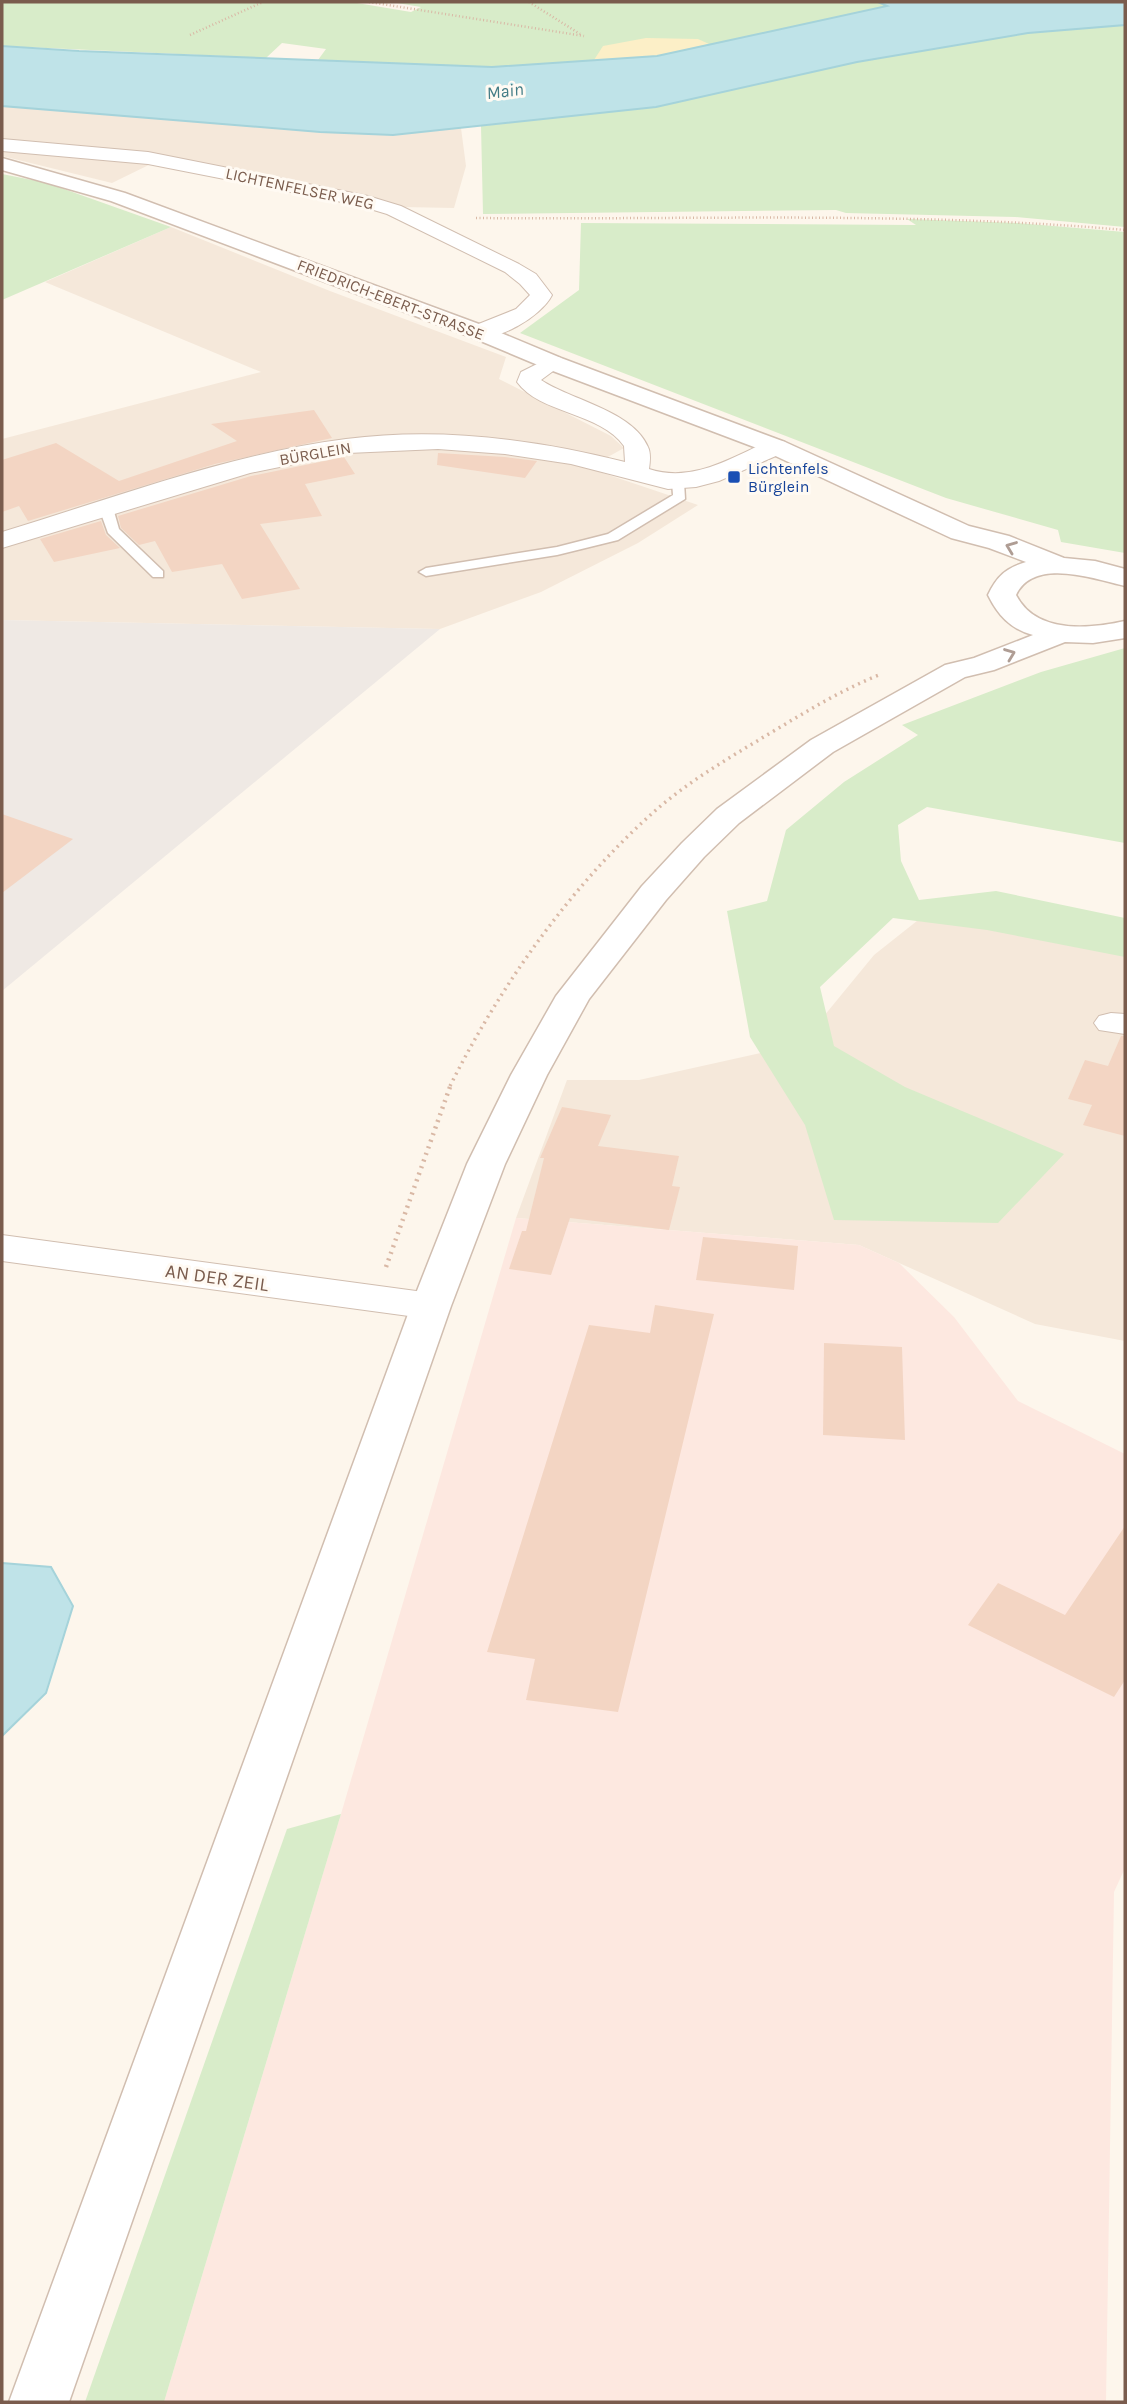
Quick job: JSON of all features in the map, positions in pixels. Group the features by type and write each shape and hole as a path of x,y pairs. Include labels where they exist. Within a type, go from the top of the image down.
{"street":[{"name":"LICHTENFELSER WEG","path":"2,145 183,163 349,197 394,210 512,268 537,287 541,295 539,302 531,309 479,332"},
{"name":"FRIEDRICH-EBERT-STRASSE","path":"2,164 118,197 479,332 553,363 776,447 960,533"},
{"path":"553,363 529,377 529,382 606,421 631,438 637,448 637,473"},
{"name":"BÜRGLEIN","path":"2,540 277,459 368,444 423,442 517,447 557,452 660,480 678,482"},
{"path":"678,482 716,472 776,447"},
{"path":"960,533 999,542 1060,566"},
{"path":"960,533 975,552 1009,581"},
{"path":"1125,578 1098,569 1060,566 1030,570 1009,581 1002,596 1004,604 1015,615 1036,626 1063,633 1102,635 1125,629"},
{"path":"956,671 962,653 1015,615"},
{"path":"39,2402 431,1306 486,1164 529,1075 573,996 654,893 728,816 773,779 822,746 956,671 984,664 1063,633"},
{"name":"AN DER ZEIL","path":"2,1248 431,1306"}],"lane":[{"path":"426,572 557,551 613,537 680,496 678,482"},
{"path":"106,508 113,530 158,574"}],"path":[{"path":"190,35 263,2"},
{"path":"369,2 584,36 529,2"},
{"path":"477,218 572,220 892,217 1059,223 1125,230"}],"shaded area":[{"path":"2,106 320,132 393,135 461,128 466,166 454,208 402,207 163,158 112,183 2,156"},
{"path":"171,227 330,291 506,357 499,379 611,436 624,448 588,468 698,505 638,543 541,592 440,629 2,620 2,439 261,372 45,282"},
{"path":"2,620 440,629 2,991"},
{"path":"927,913 1125,935 1125,1341 1035,1324 859,1245 516,1218 567,1080 639,1080 801,1044 874,955"},
{"path":"516,1218 859,1245 899,1263 954,1317 1018,1401 1125,1454 1125,1868 1114,1892 1106,2402 164,2402"}],"green space":[{"path":"2,2 351,2 411,12 421,7 391,2 878,2 888,6 657,56 492,67 318,60 326,49 282,43 266,58 2,46"},
{"path":"1125,25 1125,227 1015,217 846,213 836,210 483,214 481,126 657,107 857,62 1028,33"},
{"path":"2,174 47,183 171,227 2,300"},
{"path":"907,219 1017,223 1125,232 1125,553 1061,542 1058,530 946,498 520,333 579,290 581,223 916,225"},
{"path":"1125,648 1125,843 927,807 898,825 901,861 919,900 996,891 1125,918 1125,957 987,930 893,918 820,987 834,1046 905,1087 1064,1154 998,1223 834,1220 805,1125 750,1037 727,911 767,901 786,830 844,782 918,735 902,725 1041,672"},
{"path":"341,1814 164,2402 85,2402 287,1829"}],"sand":[{"path":"646,38 698,39 709,44 657,56 594,60 603,46"}],"water":[{"name":"Main","path":"878,2 1125,2 1125,25 1028,33 857,62 656,107 393,135 320,132 2,106 2,46 492,67 657,56 887,6"},
{"path":"2,1563 51,1567 73,1606 46,1693 2,1736"}],"building":[{"path":"314,410 332,438 215,464 28,521 19,506 2,512 2,460 56,443 119,481 237,441 211,424"},
{"path":"438,453 537,461 525,478 437,465"},
{"path":"344,457 355,474 305,484 322,516 260,524 300,589 242,599 222,564 172,572 155,541 139,545 121,528 118,516 251,476"},
{"path":"101,521 106,535 120,548 54,562 40,539"},
{"path":"2,814 73,839 2,893"},
{"path":"1121,1036 1125,1036 1125,1136 1083,1125 1092,1105 1068,1099 1085,1060 1108,1066"},
{"path":"562,1107 611,1115 598,1146 679,1156 672,1186 680,1187 669,1230 570,1218 551,1275 509,1269 522,1231 526,1231 544,1158 540,1158"},
{"path":"703,1237 798,1246 794,1290 696,1280"},
{"path":"655,1305 714,1314 618,1712 526,1700 535,1659 487,1652 589,1325 650,1333"},
{"path":"824,1343 902,1347 905,1440 823,1435"},
{"path":"1125,1526 1125,1680 1114,1697 968,1625 998,1583 1065,1615"}],"place":[{"name":"Lichtenfels Bürglein","path":"734,477"}]}
